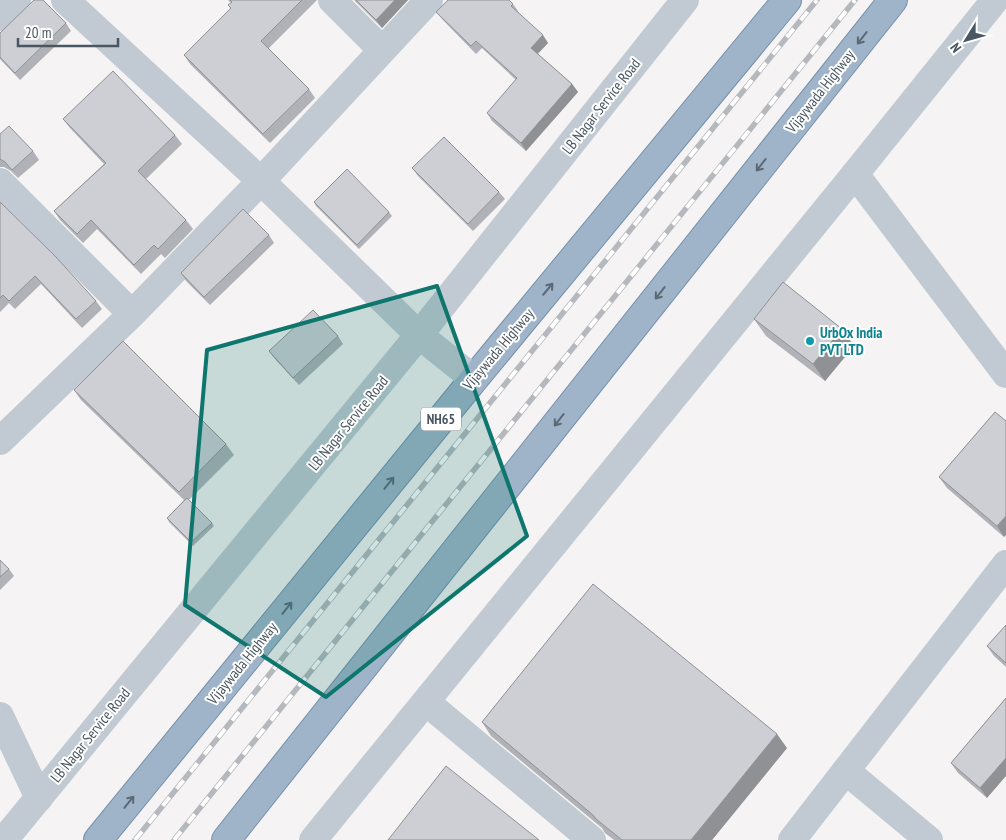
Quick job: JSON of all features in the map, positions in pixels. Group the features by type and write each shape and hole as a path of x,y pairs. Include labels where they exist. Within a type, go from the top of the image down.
{"highway":[{"name":"Vijaywada Highway","path":"98,840 474,379 788,0"},
{"name":"Vijaywada Highway","path":"226,840 893,0"}],"street":[{"path":"0,17 17,0"},
{"path":"66,0 261,181 419,336 474,379"},
{"path":"332,0 382,50"},
{"path":"3,432 132,314 261,181 429,0"},
{"name":"LB Nagar Service Road","path":"4,840 419,336 685,0"},
{"path":"313,840 995,0"},
{"path":"855,174 1006,374"},
{"path":"0,182 132,314"},
{"path":"792,840 1006,564"},
{"path":"426,702 592,840"},
{"path":"0,716 39,798"},
{"path":"846,771 929,840"}],"highlighted area":[{"path":"437,286 527,536 326,697 185,605 207,350"}],"building":[{"path":"34,0 43,0 66,23 15,73 0,57 0,33"},
{"path":"230,0 302,0 261,41 309,89 263,134 184,55 231,8 228,5 232,2"},
{"path":"356,0 395,0 376,20"},
{"path":"448,0 509,0 513,4 511,6 543,35 531,48 572,84 521,143 487,113 517,78 476,41 471,46 436,12"},
{"path":"113,71 175,135 138,171 186,220 158,249 154,245 134,265 91,220 77,234 54,211 106,163 63,119"},
{"path":"9,126 33,151 12,170 0,159 0,134"},
{"path":"444,137 499,192 468,224 412,168"},
{"path":"347,169 389,212 357,245 314,202"},
{"path":"0,202 55,256 96,301 76,319 35,276 9,301 3,295 0,298"},
{"path":"243,209 269,235 204,297 181,273"},
{"name":"UrbOx India PVT LTD","path":"783,282 842,329 813,364 754,319"},
{"path":"313,310 338,336 293,378 269,351"},
{"path":"123,341 226,444 179,492 74,390"},
{"path":"995,412 1006,421 1006,516 997,526 939,477"},
{"path":"187,498 212,523 191,542 167,518"},
{"path":"0,560 9,569 0,577"},
{"path":"593,584 777,734 691,840 622,840 482,722"},
{"path":"1006,625 1006,663 987,646"},
{"path":"1006,698 1006,758 980,788 951,763"},
{"path":"446,766 539,840 388,840"}],"railway":[{"path":"135,840 817,0"},
{"path":"174,840 855,0"}],"place":[{"name":"UrbOx India PVT LTD","path":"810,341"}]}
